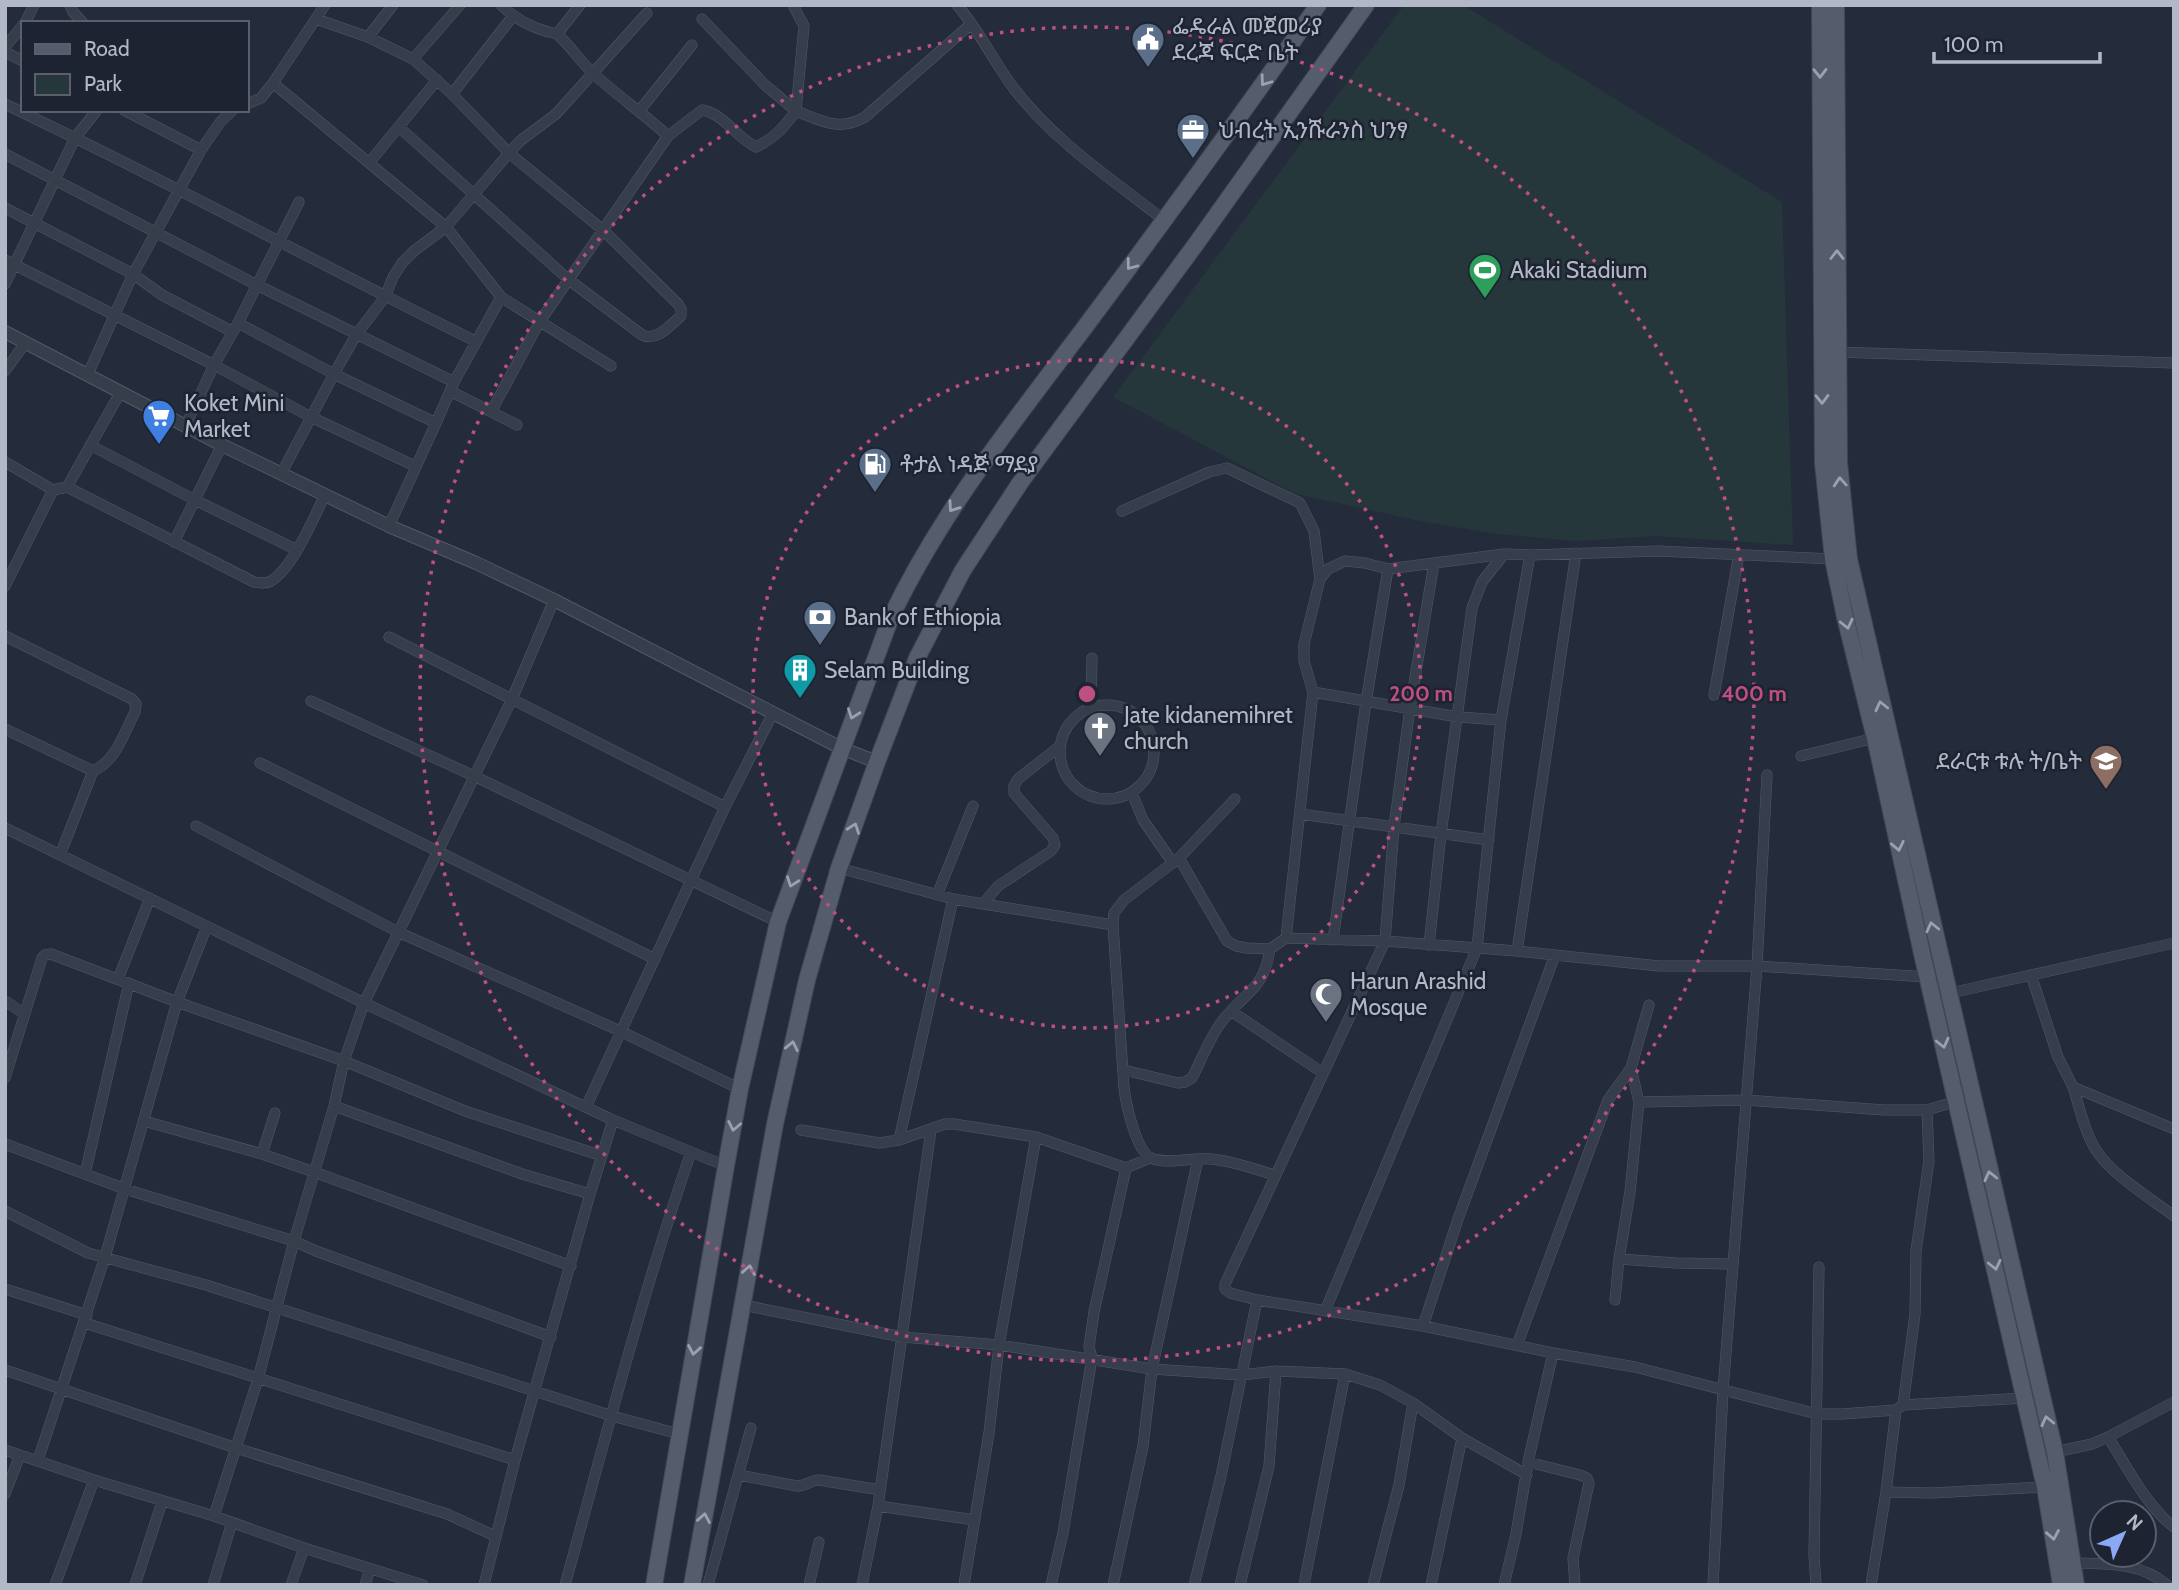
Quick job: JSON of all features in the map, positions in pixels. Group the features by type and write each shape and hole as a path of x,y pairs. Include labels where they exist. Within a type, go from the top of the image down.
{"main road":[{"path":"654,1585 740,1089 778,922 891,617 911,574 938,528 1318,5"},
{"path":"692,1585 775,1124 807,979 839,868 917,658 963,569 1020,484 1205,232 1366,5"},
{"path":"1820,5 1829,352 1849,559 1940,996 2055,1452 2076,1585"},
{"path":"1836,5 1829,352 1823,463 1833,559 1927,977 1940,996 1957,1101 2045,1488 2060,1585"}],"street":[{"path":"26,21 34,5"},
{"path":"70,5 81,21"},
{"path":"248,104 261,98 273,83 325,5"},
{"path":"368,37 393,5"},
{"path":"413,59 460,5"},
{"path":"501,5 513,16 539,30 557,34 569,44 592,73 640,110 668,136"},
{"path":"557,34 580,5"},
{"path":"491,412 540,321 668,136 702,110 712,112 747,142 757,147 779,134 796,111 804,26 793,5"},
{"path":"961,7 1014,89 1040,119 1066,143 1164,220"},
{"path":"281,474 356,335 385,297 402,263 446,227 520,141 555,114 646,13"},
{"path":"452,94 513,16"},
{"path":"316,19 368,37 413,59 452,94 509,153 603,230 678,304 681,316 656,336 649,338 568,279 400,128"},
{"path":"702,19 765,85 796,111 827,123 843,125 865,117 971,24"},
{"path":"5,47 21,28"},
{"path":"640,110 692,45"},
{"path":"5,52 21,60"},
{"path":"369,163 437,80"},
{"path":"273,83 446,227 501,297 611,366"},
{"path":"5,104 21,112"},
{"path":"21,112 178,188 279,243 475,341"},
{"path":"5,284 10,262 35,223 75,138 95,112"},
{"path":"128,112 201,150"},
{"path":"88,374 133,274 178,188 221,121 231,112"},
{"path":"5,154 356,335 452,386 491,412 517,425"},
{"path":"185,427 214,365 299,202"},
{"path":"5,208 133,274 162,295 436,423"},
{"path":"10,262 214,365 310,417 415,466"},
{"path":"389,526 452,386 501,297"},
{"path":"5,332 185,427 389,526 554,600 841,748 877,762"},
{"path":"5,371 26,342"},
{"path":"1829,352 2174,363"},
{"path":"67,487 120,393"},
{"path":"90,445 297,550"},
{"path":"174,542 222,445"},
{"path":"5,462 53,490 67,487 254,582 264,583 279,574 297,550 325,495"},
{"path":"1122,511 1209,472 1227,468 1300,503 1314,531 1320,579 1304,644 1304,661 1313,692 1286,938"},
{"path":"5,586 53,490"},
{"path":"1320,579 1328,569 1345,561 1388,569 1504,554 1658,551 1833,559"},
{"path":"1517,951 1576,553"},
{"path":"1429,945 1441,834 1472,608 1482,582 1504,554"},
{"path":"1325,1311 1477,948 1501,720 1530,555"},
{"path":"1714,695 1739,555"},
{"path":"1434,563 1394,827 1385,941 1275,1175 1225,1289 1230,1293 1257,1300 1423,1326 1635,1367 1817,1413 1842,1415 2025,1398"},
{"path":"1334,940 1366,702 1388,569"},
{"path":"214,1516 258,1379 344,1061 365,1003 512,699 554,600"},
{"path":"5,636 132,699 136,704 135,712 110,760 93,771 60,855"},
{"path":"389,636 725,807"},
{"path":"1091,707 1092,659"},
{"path":"1313,692 1458,717 1501,720"},
{"path":"312,701 778,922"},
{"path":"1108,704 1125,708 1140,717 1150,732 1155,748 1153,766 1145,781 1132,793 1107,799 1082,792 1069,779 1061,764 1060,746 1065,729 1076,716 1091,707 1108,704"},
{"path":"586,1107 725,807 773,713"},
{"path":"5,730 93,771"},
{"path":"1801,756 1875,738"},
{"path":"983,904 999,886 1051,851 1055,845 1053,838 1014,793 1014,786 1018,779 1060,746"},
{"path":"260,763 655,959"},
{"path":"1713,1585 1723,1390 1757,966 1767,775"},
{"path":"1132,793 1143,820 1176,860 1227,941 1236,946 1270,949 1286,938 1385,941 1659,966 1757,966 1927,977"},
{"path":"1150,1158 1137,1137 1126,1104 1114,913 1124,900 1176,860 1235,799"},
{"path":"937,895 973,806"},
{"path":"1300,814 1489,841"},
{"path":"196,825 398,932 620,1031 740,1089"},
{"path":"5,828 613,1120 726,1166"},
{"path":"839,868 953,899 1113,925"},
{"path":"118,979 150,898"},
{"path":"899,1140 953,899"},
{"path":"38,1460 105,1257 177,1002 207,926"},
{"path":"1940,996 2174,943"},
{"path":"1124,1070 1178,1083 1192,1078 1219,1026 1258,984 1267,966 1270,949"},
{"path":"5,1078 45,955 51,954 344,1061 465,1111 602,1156"},
{"path":"1423,1326 1458,1219 1555,955"},
{"path":"2031,975 2058,1057 2073,1087 2098,1153 2123,1177 2174,1216"},
{"path":"86,1174 129,983"},
{"path":"5,1001 25,1014"},
{"path":"1517,1345 1608,1100 1631,1068 1649,1005"},
{"path":"1231,1011 1323,1073"},
{"path":"1615,1300 1639,1102 1631,1068"},
{"path":"2073,1087 2174,1129"},
{"path":"1639,1102 1746,1100 1884,1110 1927,1110 1957,1101"},
{"path":"334,1106 522,1174 590,1194"},
{"path":"1871,1585 1915,1314 1916,1251 1929,1161 1927,1110"},
{"path":"262,1154 275,1112"},
{"path":"484,1585 515,1460 613,1120"},
{"path":"144,1121 262,1154 571,1266"},
{"path":"801,1130 879,1143 899,1140 945,1124 954,1124 1036,1137 1126,1168 1150,1158 1223,1160 1275,1175"},
{"path":"862,1585 878,1506 931,1130"},
{"path":"964,1585 989,1433 999,1345 1036,1137"},
{"path":"5,1144 125,1189 294,1241 551,1337"},
{"path":"565,1585 670,1213 691,1152"},
{"path":"1113,1585 1143,1446 1152,1369 1198,1159"},
{"path":"1051,1585 1063,1533 1092,1358 1090,1348 1094,1312 1126,1168"},
{"path":"5,1212 88,1253 206,1285 612,1416 679,1434"},
{"path":"1619,1259 1732,1264"},
{"path":"1816,1585 1814,1555 1819,1267"},
{"path":"5,1289 258,1379 515,1460"},
{"path":"1194,1585 1221,1476 1257,1300"},
{"path":"743,1305 902,1336 999,1345 1152,1369 1242,1375 1276,1371 1345,1374 1380,1385 1413,1402 1462,1438 1527,1475"},
{"path":"1504,1585 1553,1353"},
{"path":"5,1370 236,1448 418,1504 495,1536"},
{"path":"1240,1585 1269,1465 1276,1371"},
{"path":"1304,1585 1345,1374"},
{"path":"1373,1585 1399,1485 1413,1402"},
{"path":"2055,1452 2092,1444 2174,1402"},
{"path":"708,1585 751,1428"},
{"path":"2108,1437 2150,1501 2174,1527"},
{"path":"1431,1585 1462,1438"},
{"path":"5,1450 423,1585"},
{"path":"5,1494 20,1455"},
{"path":"1528,1462 1580,1475 1587,1478 1589,1483 1573,1558 1575,1585"},
{"path":"739,1475 797,1486 819,1480 880,1490"},
{"path":"55,1585 94,1480"},
{"path":"1886,1492 1932,1493 2045,1488"},
{"path":"135,1585 162,1502"},
{"path":"878,1506 975,1520"},
{"path":"213,1585 232,1522"},
{"path":"809,1585 819,1542"},
{"path":"291,1585 304,1548"},
{"path":"2074,1563 2122,1564 2150,1572 2167,1585"},
{"path":"365,1585 370,1569"}],"green space":[{"name":"Akaki Stadium","path":"1404,5 1463,5 1782,202 1793,545 1656,536 1576,541 1497,534 1420,521 1296,494 1113,397"}],"place":[{"name":"ፌዴራል መጀመሪያ ደረጃ ፍርድ ቤት","path":"1148,69"},
{"name":"ህብረት ኢንሹራንስ ህንፃ","path":"1193,160"},
{"name":"Akaki Stadium","path":"1485,300"},
{"name":"Koket Mini Market","path":"159,446"},
{"name":"ቶታል ነዳጅ ማደያ","path":"875,494"},
{"name":"Bank of Ethiopia","path":"820,647"},
{"name":"Selam Building","path":"800,700"},
{"name":"Jate kidanemihret church","path":"1100,758"},
{"name":"ደራርቱ ቱሉ ት/ቤት","path":"2106,791"},
{"name":"Harun Arashid Mosque","path":"1326,1024"}]}
